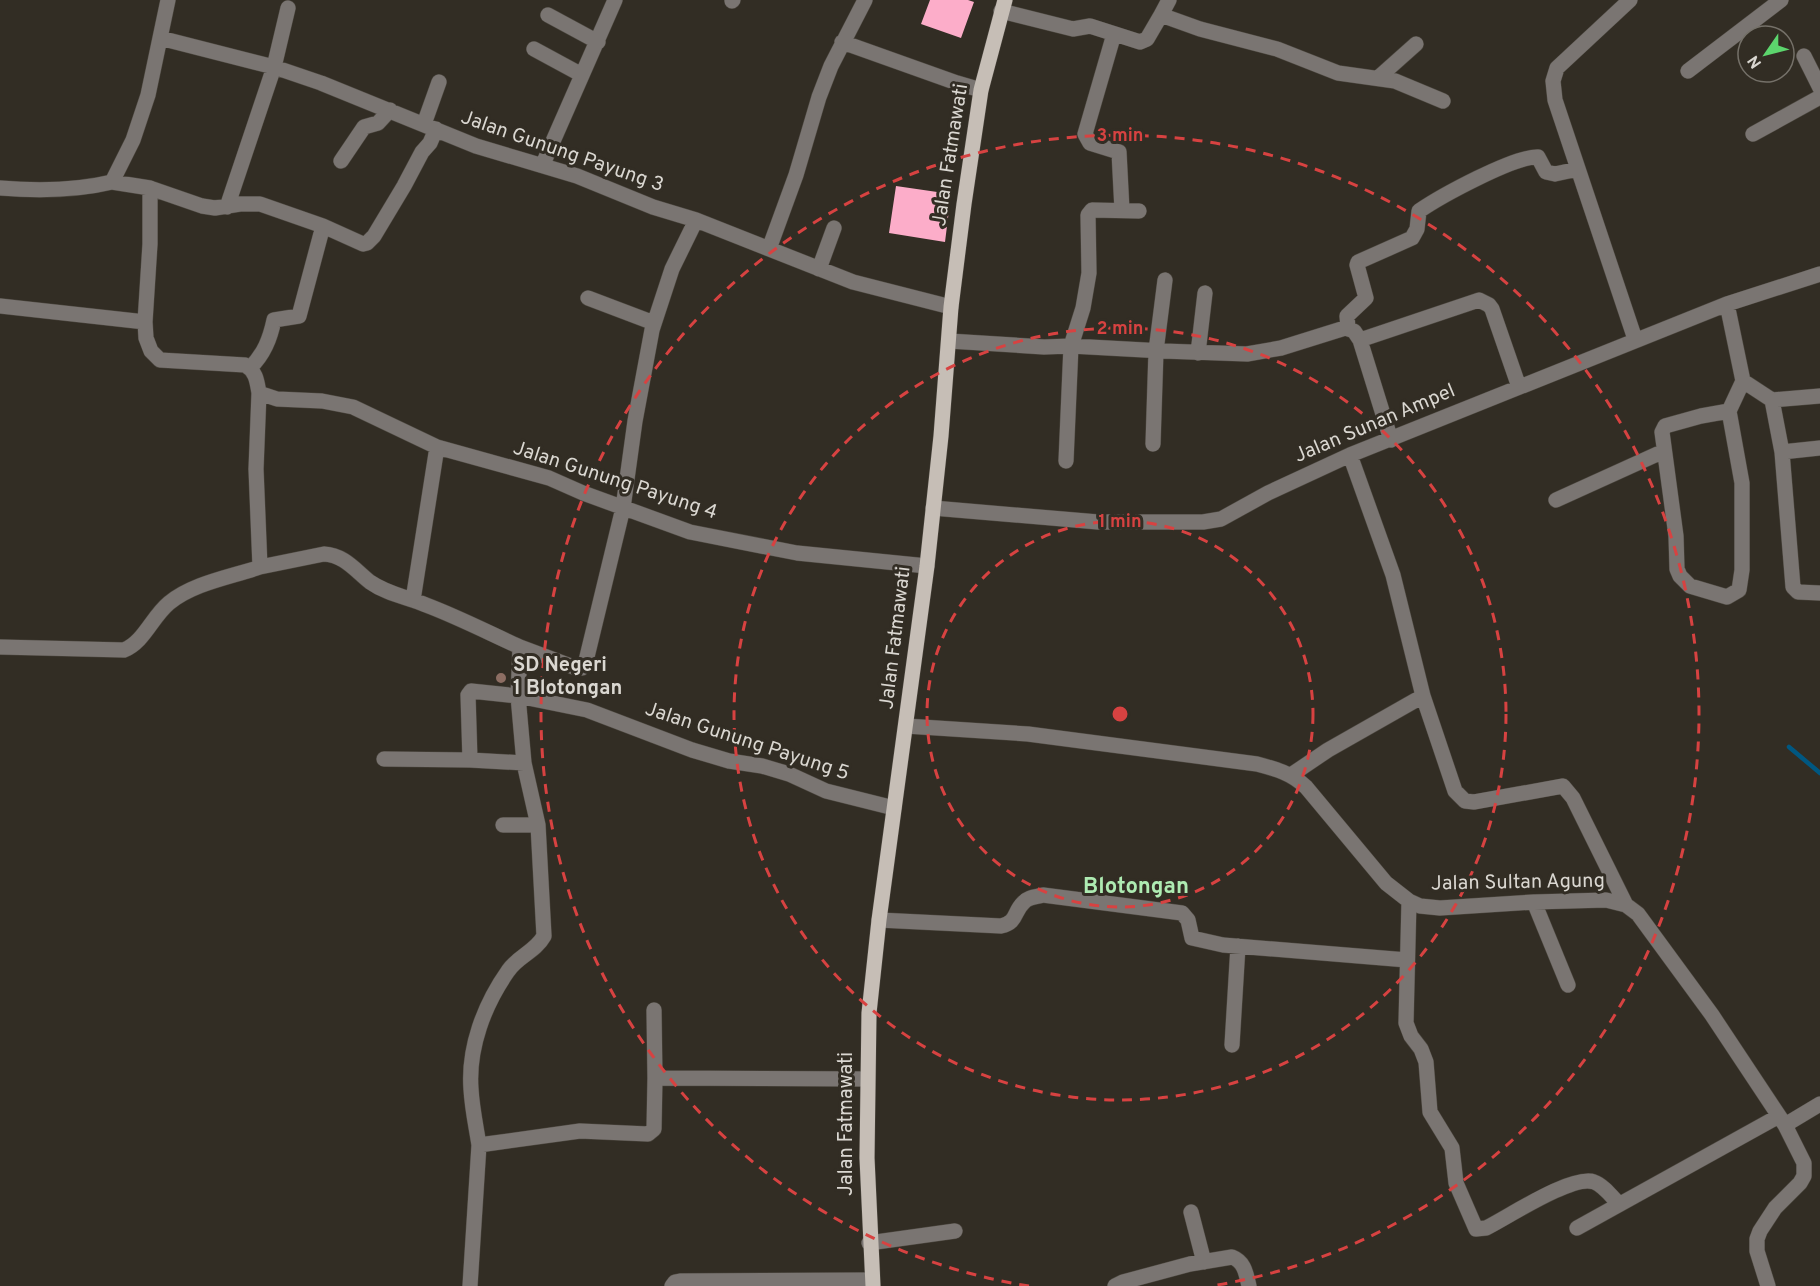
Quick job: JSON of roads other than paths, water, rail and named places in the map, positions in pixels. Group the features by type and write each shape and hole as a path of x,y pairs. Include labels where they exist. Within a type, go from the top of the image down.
{"main road":[{"name":"Jalan Fatmawati","path":"872,1283 869,1243 867,1079 869,1013 879,920 927,566 951,307 981,90 1003,6"}],"street":[{"path":"112,182 133,140 144,106 168,0"},
{"path":"543,164 615,0"},
{"path":"770,249 796,175 819,97 842,42 866,0"},
{"path":"1003,6 1073,29 1090,26 1140,42 1147,39 1169,0"},
{"path":"1630,0 1562,64 1554,76 1553,88 1555,100 1635,339"},
{"path":"1688,71 1781,0"},
{"path":"227,207 274,67 288,8"},
{"path":"548,15 598,42"},
{"path":"1161,15 1200,29 1277,49 1338,73 1395,81 1443,101"},
{"path":"1114,34 1085,134 1090,143 1118,155 1122,210"},
{"name":"Jalan Gunung Payung 3","path":"160,38 274,67 321,83 476,146 543,164 607,187 653,207 696,220 853,282 951,307"},
{"path":"842,42 981,90"},
{"path":"1379,77 1416,44"},
{"path":"534,49 582,75"},
{"path":"1804,56 1820,88"},
{"path":"0,188 60,190 85,188 112,182 150,188 202,206 227,207 260,204 323,226 357,242 367,243 404,186 422,152 430,143 430,127 439,82"},
{"path":"1753,134 1820,97"},
{"path":"341,161 364,127 381,121 390,110"},
{"path":"1348,327 1347,316 1366,298 1358,262 1412,238 1417,228 1419,210 1489,174 1530,157 1538,157 1546,172 1555,174 1578,169"},
{"path":"150,188 150,244 145,322 146,338 151,351 160,360 245,365 250,368 257,379 259,393 256,469 260,567"},
{"path":"1066,461 1071,346 1083,308 1089,273 1088,215 1092,210 1139,211"},
{"path":"0,647 124,650 137,642 167,605 179,596 260,567 333,554 342,558 372,583 396,596 413,600 457,618 520,647 576,668 582,668 585,664 623,508 635,421 654,323 672,269 696,220"},
{"path":"250,368 261,358 266,349 274,320 300,316 323,226"},
{"path":"819,269 834,228"},
{"path":"1814,276 1820,291"},
{"name":"Jalan Sunan Ampel","path":"933,508 1098,522 1203,522 1221,519 1238,512 1268,493 1350,455 1635,339 1727,304 1814,276"},
{"path":"1153,444 1156,351 1165,279"},
{"path":"1198,353 1205,293"},
{"path":"588,298 654,323"},
{"path":"1360,340 1471,302 1484,301 1492,309 1519,387"},
{"path":"1727,304 1743,381 1729,411 1742,483 1743,526 1741,584 1739,590 1730,596 1722,596 1690,586 1680,576 1677,569 1676,536 1662,432 1665,426 1729,411"},
{"path":"0,306 145,322"},
{"path":"949,341 1044,347 1071,346 1247,354 1348,327 1360,340 1391,440"},
{"path":"1743,381 1772,400 1820,396"},
{"name":"Jalan Gunung Payung 4","path":"259,393 277,399 322,401 353,407 437,447 549,478 690,532 797,553 927,566"},
{"path":"1772,400 1782,452 1793,587 1798,592 1820,593"},
{"path":"413,600 437,447"},
{"path":"1782,452 1820,448"},
{"path":"1556,500 1664,451"},
{"path":"1350,455 1393,576 1423,696 1455,790 1465,801 1474,802 1563,786 1573,798 1626,905"},
{"path":"470,1286 479,1145 471,1089 472,1057 479,1026 506,973 516,960 534,949 544,936 538,825 524,763 518,696 520,647"},
{"name":"Jalan Gunung Payung 5","path":"470,760 468,695 471,691 518,696 588,710 692,750 729,761 762,766 789,774 826,791 894,808"},
{"path":"1291,775 1328,750 1423,696"},
{"name":"Jalan Sultan Agung","path":"906,726 1028,734 1257,764 1291,775 1306,787 1386,883 1409,901 1429,908 1606,900 1626,905 1638,914 1686,977 1782,1120 1804,1163 1805,1171 1800,1183 1775,1208 1757,1239 1757,1251 1768,1286"},
{"path":"384,759 524,763"},
{"path":"503,825 538,825"},
{"path":"879,920 1001,926 1014,919 1017,910 1026,900 1042,895 1182,912 1188,920 1192,938 1223,945 1407,960"},
{"path":"1409,901 1406,1023 1426,1062 1430,1112 1452,1148 1456,1182 1476,1229 1486,1228 1546,1195 1578,1181 1594,1182 1619,1204"},
{"path":"1534,902 1568,985"},
{"path":"1232,1045 1238,946"},
{"path":"479,1145 580,1131 648,1134 654,1129 654,1010"},
{"path":"655,1078 867,1079"},
{"path":"1577,1228 1782,1120 1820,1104"},
{"path":"1191,1212 1204,1262"},
{"path":"869,1243 955,1230"},
{"path":"1115,1286 1123,1282 1232,1257 1239,1259 1243,1265 1249,1286"},
{"path":"672,1286 675,1282 680,1281 872,1283"}],"waterway":[{"path":"1789,747 1820,773"}],"place":[{"name":"SD Negeri 1 Blotongan","path":"501,678"}],"district":[{"name":"Blotongan","path":"1136,887"}]}
